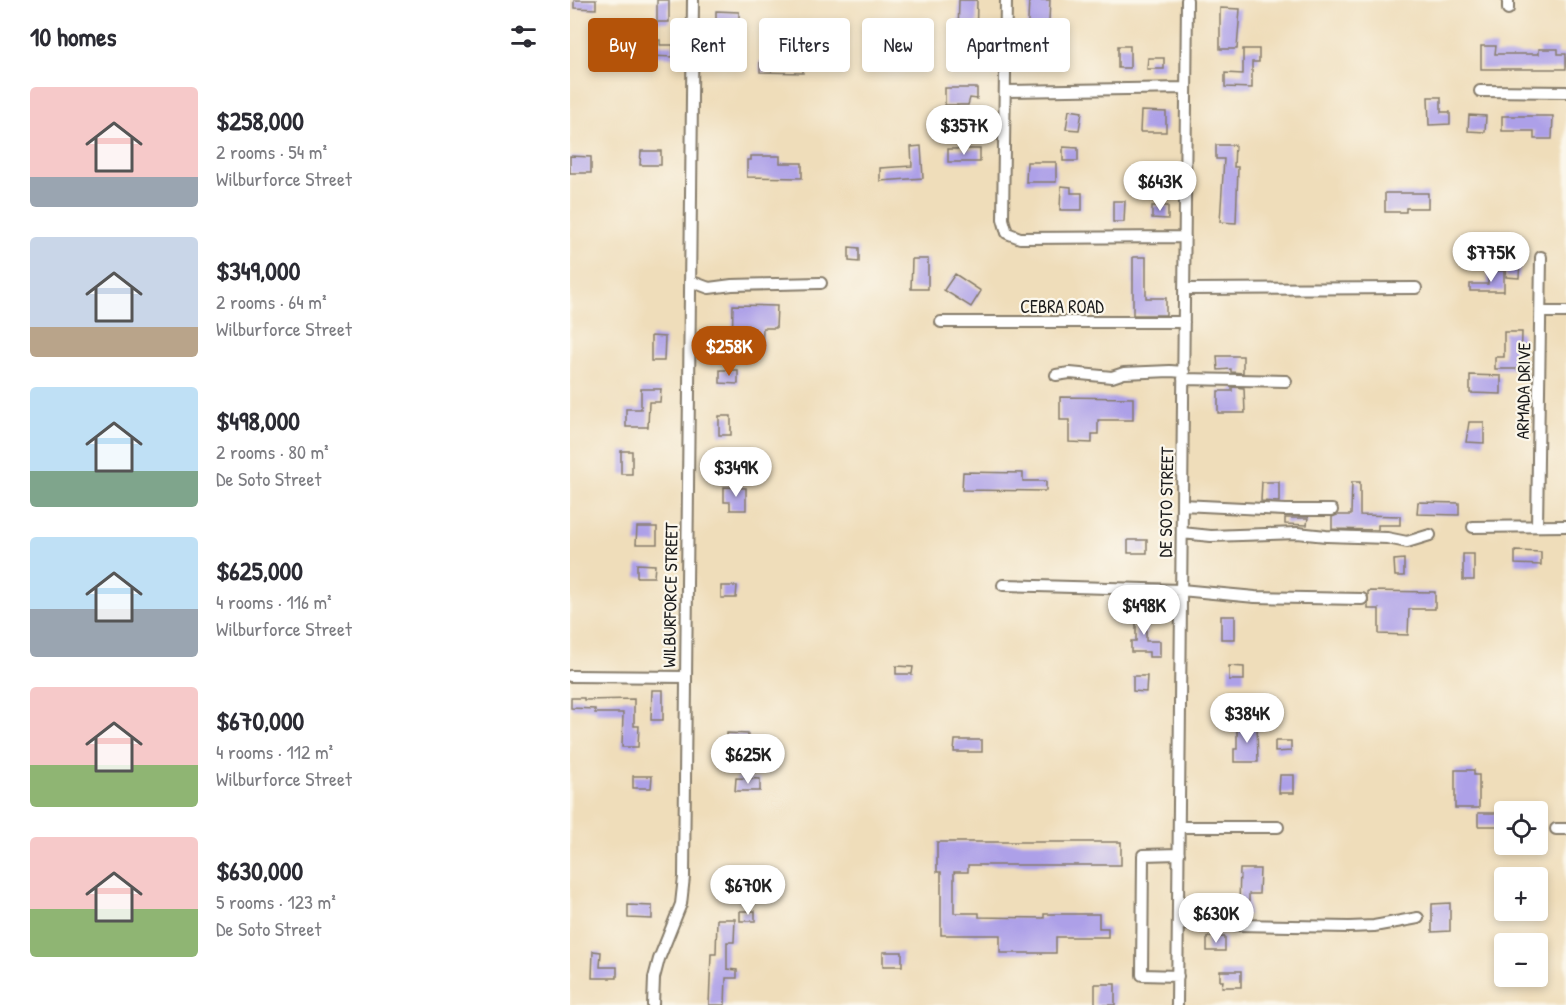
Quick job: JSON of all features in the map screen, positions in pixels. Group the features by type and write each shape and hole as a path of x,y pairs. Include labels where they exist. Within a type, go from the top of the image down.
{"street":[{"name":"WILBURFORCE STREET","path":"653,1005 654,978 659,959 681,904 684,877 693,0"},
{"path":"1006,0 1004,225 1007,232 1020,238 1185,237"},
{"name":"DE SOTO STREET","path":"1177,1005 1187,0"},
{"path":"1005,91 1186,88"},
{"path":"1480,91 1566,92"},
{"name":"ARMADA DRIVE","path":"1537,526 1541,256"},
{"path":"690,281 709,288 732,285 821,283"},
{"path":"1184,289 1416,288"},
{"path":"1541,312 1566,312"},
{"name":"CEBRA ROAD","path":"941,322 1184,322"},
{"path":"1056,375 1070,373 1112,377 1124,373 1170,371 1184,376 1286,381"},
{"path":"1182,506 1262,510 1332,510"},
{"path":"1473,527 1566,526"},
{"path":"1182,533 1206,536 1298,533 1387,538 1407,542 1430,535"},
{"path":"1003,585 1181,590 1255,597 1362,599"},
{"path":"570,676 685,677"},
{"path":"1179,827 1278,827"},
{"path":"1178,976 1142,975 1142,877 1143,855 1179,854"},
{"path":"1178,924 1348,927 1374,926 1418,918"}],"building":[{"path":"574,0 596,0 596,9 574,8"},
{"path":"657,0 669,0 669,22 658,22"},
{"path":"959,0 977,0 977,18 958,18"},
{"path":"1029,0 1050,0 1049,18 1028,18"},
{"path":"1220,8 1240,9 1237,49 1220,49"},
{"path":"716,11 739,12 739,18 716,18"},
{"path":"658,40 660,40 660,45 670,45 670,57 658,56"},
{"path":"1118,46 1130,46 1130,68 1118,68"},
{"path":"1481,46 1496,46 1495,54 1539,54 1539,49 1558,49 1558,54 1566,54 1566,69 1481,69"},
{"path":"1243,49 1259,49 1259,62 1252,62 1252,88 1225,87 1225,73 1243,74"},
{"path":"1148,58 1164,58 1164,69 1147,69"},
{"path":"945,88 977,88 977,99 970,98 968,105 945,105"},
{"path":"1428,97 1441,97 1441,112 1450,112 1450,124 1429,125"},
{"path":"1069,110 1082,112 1079,130 1066,129"},
{"path":"1141,111 1166,112 1166,132 1140,132"},
{"path":"1469,115 1486,116 1485,132 1468,131"},
{"path":"1502,116 1553,116 1552,139 1534,139 1534,131 1502,131"},
{"path":"1216,145 1235,145 1234,167 1238,167 1236,223 1220,222 1224,159 1216,159"},
{"path":"921,146 923,178 880,181 880,168 912,166 911,147"},
{"path":"1063,147 1078,148 1078,161 1063,161"},
{"path":"948,149 980,149 980,162 948,162"},
{"path":"641,151 661,151 661,165 640,165"},
{"path":"570,156 591,157 591,173 570,173"},
{"path":"751,156 780,156 780,163 802,163 802,178 747,177 747,160 751,160"},
{"path":"1027,162 1056,162 1056,182 1026,182"},
{"path":"1150,177 1167,177 1167,191 1150,191"},
{"path":"1061,186 1071,187 1071,193 1082,193 1082,210 1060,210"},
{"path":"1385,193 1428,193 1428,208 1406,208 1406,212 1385,212"},
{"path":"1113,201 1125,201 1124,222 1113,222"},
{"path":"1152,206 1168,206 1168,219 1152,218"},
{"path":"849,247 859,248 859,262 849,261"},
{"path":"1133,257 1146,257 1146,298 1166,298 1166,315 1133,315"},
{"path":"912,259 928,259 928,289 911,289"},
{"path":"1507,259 1520,259 1519,278 1506,277"},
{"path":"1488,270 1504,271 1504,291 1470,291 1470,284 1488,284"},
{"path":"955,274 981,291 971,307 944,290"},
{"path":"733,305 777,306 776,328 763,328 762,352 732,351"},
{"path":"1504,332 1522,332 1521,369 1495,369 1495,357 1504,357"},
{"path":"651,336 665,337 664,361 651,361"},
{"path":"1217,356 1243,356 1243,373 1231,372 1231,369 1218,370"},
{"path":"720,370 738,370 738,384 720,383"},
{"path":"1470,375 1501,376 1501,394 1470,393"},
{"path":"1232,387 1244,388 1245,413 1218,413 1218,391 1232,391"},
{"path":"641,389 661,389 660,402 649,402 648,427 626,427 626,409 641,409"},
{"path":"1060,397 1133,398 1133,420 1098,420 1098,434 1092,434 1092,443 1069,442 1069,420 1060,420"},
{"path":"719,416 731,416 731,435 719,435"},
{"path":"1469,422 1484,422 1484,443 1466,442"},
{"path":"621,451 632,451 632,474 621,474"},
{"path":"963,472 1023,473 1023,481 1046,481 1046,491 962,490"},
{"path":"1262,482 1279,482 1279,502 1261,501"},
{"path":"1352,482 1360,482 1360,515 1400,516 1400,525 1378,525 1378,530 1332,529 1332,517 1351,515"},
{"path":"724,487 746,488 746,510 730,510 730,502 724,502"},
{"path":"1418,502 1459,503 1459,515 1417,514"},
{"path":"1285,518 1308,518 1307,525 1285,524"},
{"path":"637,527 657,527 657,544 636,544"},
{"path":"1128,540 1147,540 1147,553 1128,553"},
{"path":"1515,551 1541,552 1541,565 1515,564"},
{"path":"1463,554 1474,554 1474,580 1463,580"},
{"path":"1404,559 1404,576 1395,576 1394,560"},
{"path":"637,564 655,565 654,577 637,577"},
{"path":"721,586 737,586 736,598 721,598"},
{"path":"1368,591 1435,592 1435,609 1409,609 1408,635 1379,634 1379,609 1368,609"},
{"path":"1136,606 1146,606 1146,641 1160,641 1160,657 1149,657 1149,652 1131,652 1131,641 1136,641"},
{"path":"1221,616 1235,616 1235,639 1221,639"},
{"path":"896,666 913,667 912,674 896,674"},
{"path":"1229,666 1244,667 1244,680 1229,680"},
{"path":"1133,676 1147,676 1146,692 1133,691"},
{"path":"652,690 663,690 663,720 651,720"},
{"path":"571,698 634,699 634,726 639,726 638,747 622,747 623,713 595,713 595,709 571,708"},
{"path":"1237,725 1257,725 1258,762 1234,762 1234,749 1237,749"},
{"path":"727,733 748,734 748,756 732,756 732,747 727,747"},
{"path":"955,740 982,740 982,752 954,752"},
{"path":"1275,741 1291,741 1291,751 1275,752"},
{"path":"1455,770 1474,770 1474,775 1479,775 1479,808 1455,808"},
{"path":"1280,775 1294,775 1294,793 1279,793"},
{"path":"633,776 652,776 651,788 633,788"},
{"path":"736,778 760,779 760,791 735,791"},
{"path":"1478,813 1494,813 1494,826 1478,826"},
{"path":"937,842 1121,842 1121,865 968,865 968,872 954,872 954,913 979,913 979,917 1044,918 1044,914 1099,914 1099,928 1108,928 1108,937 1056,937 1056,953 1000,953 1000,935 941,935 941,872 937,872"},
{"path":"1240,869 1260,869 1259,894 1249,894 1249,915 1241,915 1241,918 1225,917 1225,905 1239,905"},
{"path":"1450,903 1450,931 1432,932 1432,904"},
{"path":"628,905 652,906 652,919 628,918"},
{"path":"740,911 755,911 755,921 740,921"},
{"path":"717,919 735,919 734,942 727,942 727,969 737,970 737,978 726,978 725,1005 709,1005 711,954 716,954"},
{"path":"1207,937 1225,937 1225,951 1207,951"},
{"path":"593,951 601,952 600,967 617,967 617,978 592,978"},
{"path":"883,952 902,952 902,966 883,966"},
{"path":"1220,971 1241,971 1241,987 1222,987"},
{"path":"1095,984 1115,984 1115,1005 1095,1005"}]}
